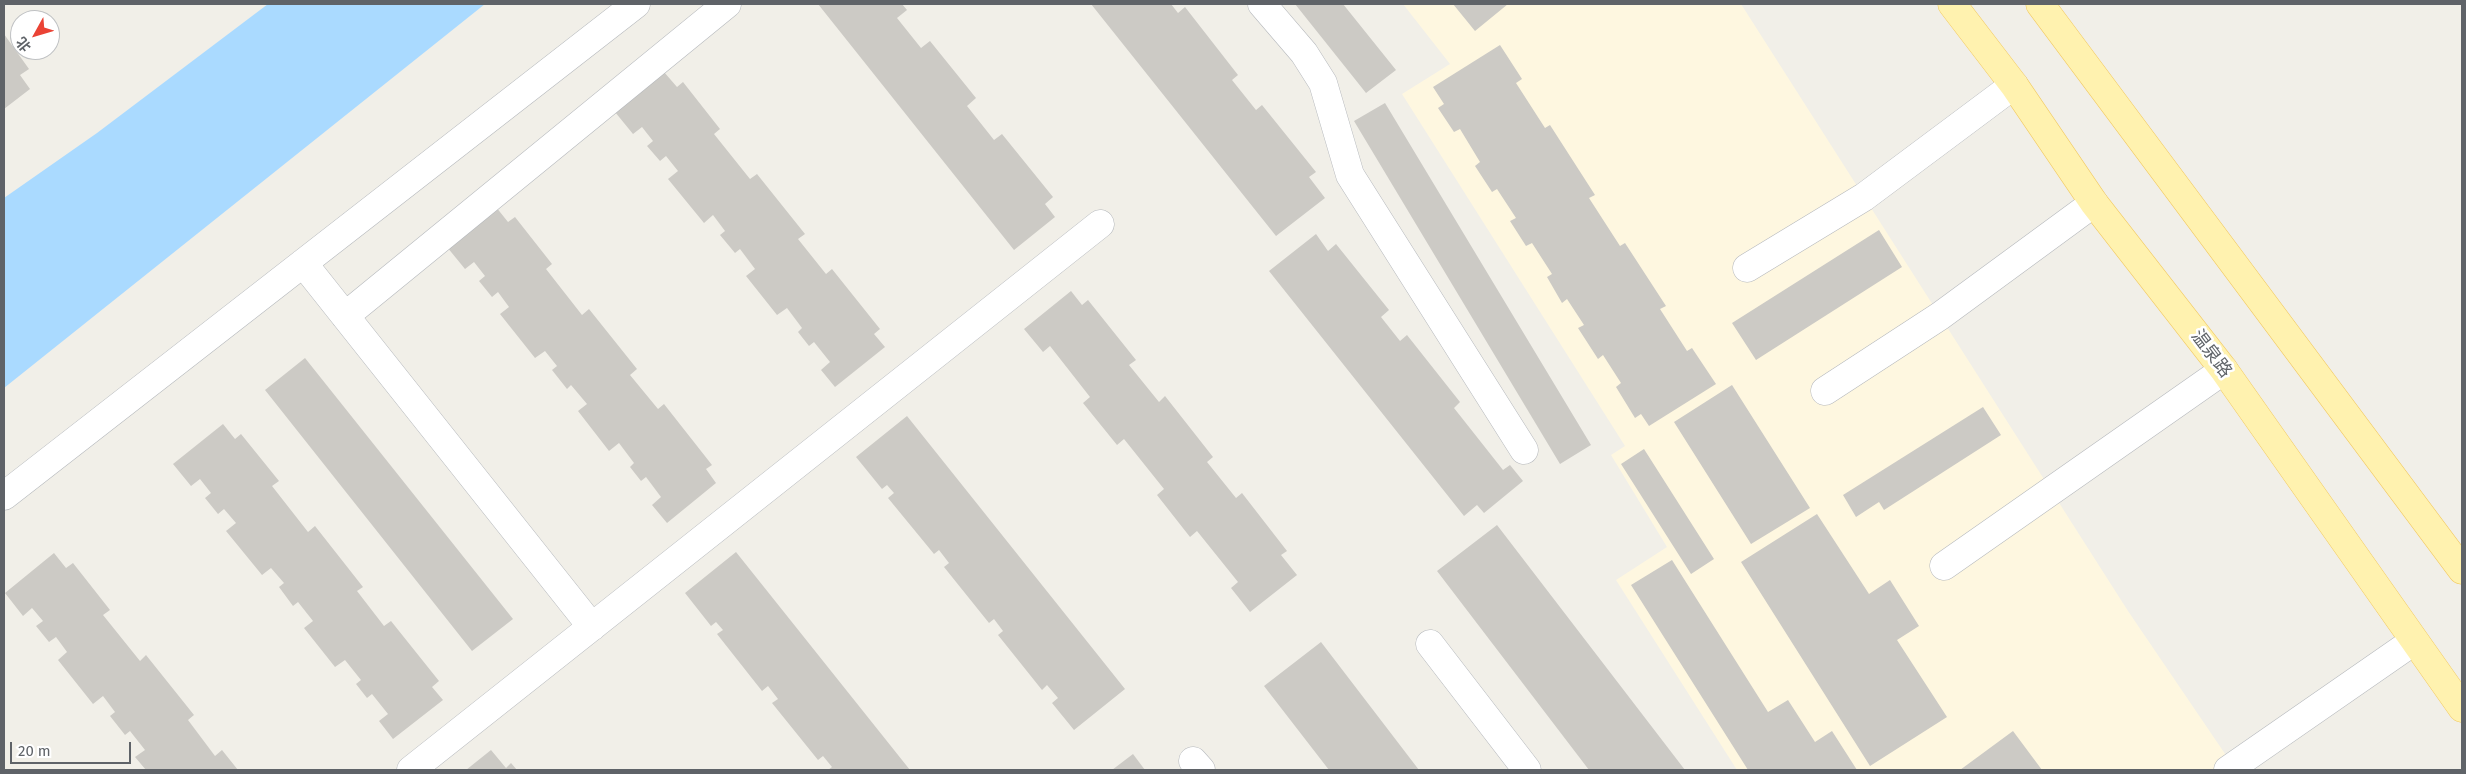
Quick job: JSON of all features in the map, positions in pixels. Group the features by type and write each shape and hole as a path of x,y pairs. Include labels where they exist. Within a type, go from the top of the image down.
{"main road":[{"name":"温泉路","path":"1952,4 2014,85 2094,203 2224,370 2462,708"},
{"path":"2040,4 2462,570"}],"street":[{"path":"4,496 636,4"},
{"path":"345,316 727,4"},
{"path":"1262,4 1304,53 1323,83 1350,175 1524,450"},
{"path":"1747,268 1864,196 2014,85"},
{"path":"1826,391 1940,316 2094,203"},
{"path":"411,770 1100,224"},
{"path":"303,263 592,627"},
{"path":"1944,566 2224,370"},
{"path":"2228,770 2414,641"},
{"path":"1430,644 1527,770"}],"shaded area":[{"path":"1403,4 1741,4 2128,611 2236,770 1737,770 1616,580 1667,547 1611,455 1625,446 1402,94 1450,64"}],"water":[{"path":"268,4 485,4 4,388 4,198 97,133"}],"building":[{"path":"818,4 902,4 907,10 897,18 921,48 930,41 976,98 967,106 994,140 1002,134 1053,197 1045,204 1055,217 1014,250"},
{"path":"1091,4 1171,4 1178,13 1185,7 1238,75 1232,80 1256,110 1262,105 1316,172 1309,177 1325,198 1276,236"},
{"path":"1295,4 1343,4 1396,70 1366,93"},
{"path":"1453,4 1508,4 1475,31"},
{"path":"4,34 10,42 10,60 23,60 29,69 20,75 30,89 4,109"},
{"path":"1500,45 1522,79 1516,83 1545,128 1550,125 1595,195 1589,198 1620,246 1625,243 1666,306 1660,309 1687,351 1692,348 1716,384 1649,426 1641,414 1635,418 1616,387 1621,383 1603,355 1598,359 1578,328 1584,325 1567,299 1562,303 1547,277 1552,274 1532,243 1526,246 1510,221 1516,218 1497,189 1492,192 1475,166 1480,162 1460,129 1454,132 1438,108 1444,104 1433,87"},
{"path":"664,72 677,87 683,82 720,129 714,134 750,179 757,174 805,234 798,239 826,274 832,269 880,329 874,334 885,347 835,387 821,370 830,362 814,342 809,346 798,332 802,328 787,308 777,315 746,276 755,269 740,249 735,253 720,235 725,231 713,215 704,223 668,179 678,171 666,156 660,161 647,146 653,141 642,127 633,134 615,112"},
{"path":"1385,103 1591,445 1560,464 1354,121"},
{"path":"496,207 508,222 515,217 552,264 546,269 582,315 589,309 637,369 630,375 658,409 664,404 712,465 706,469 716,483 667,523 652,505 661,497 646,477 641,481 630,467 634,463 619,443 609,451 578,411 587,404 571,385 567,389 552,370 557,366 545,351 535,358 500,314 509,307 498,292 492,297 479,281 485,276 474,262 465,269 447,247"},
{"path":"1879,230 1902,267 1756,360 1732,323"},
{"path":"1316,234 1328,251 1336,244 1389,310 1381,317 1400,341 1407,335 1460,402 1454,408 1503,470 1510,465 1523,481 1484,513 1477,505 1464,516 1269,271"},
{"path":"1071,291 1082,305 1088,300 1136,360 1129,365 1159,402 1165,396 1213,457 1207,462 1236,498 1242,493 1287,551 1281,555 1297,575 1250,612 1231,588 1238,582 1197,531 1190,537 1157,495 1164,489 1124,439 1117,445 1083,403 1090,397 1050,346 1043,352 1024,329"},
{"path":"305,358 513,619 472,651 265,390"},
{"path":"1732,385 1810,508 1751,544 1674,422"},
{"path":"1983,407 2001,435 1884,510 1879,502 1856,517 1843,495"},
{"path":"907,416 1125,689 1074,730 1052,703 1058,698 1047,685 1042,690 998,635 1003,631 994,619 989,623 944,567 949,563 939,550 934,554 888,498 894,493 887,485 882,489 856,457"},
{"path":"223,424 235,439 241,434 279,481 272,486 308,532 315,526 363,587 357,591 384,626 391,621 439,681 432,687 443,700 393,739 379,721 388,714 372,694 367,698 356,684 361,680 345,660 335,667 304,628 313,621 298,602 293,606 279,587 284,583 271,568 262,575 226,531 236,523 224,509 218,514 205,498 211,493 200,479 191,486 173,464"},
{"path":"1644,449 1714,559 1691,574 1621,464"},
{"path":"1817,514 1869,594 1890,580 1919,626 1897,640 1947,717 1870,766 1741,562"},
{"path":"1497,525 1685,770 1589,770 1437,571"},
{"path":"736,552 910,770 828,770 832,767 823,756 818,760 772,703 778,699 768,686 762,691 717,634 723,630 716,622 711,626 685,593"},
{"path":"54,553 66,568 73,563 110,610 103,615 140,661 146,655 194,715 188,720 215,756 222,750 238,770 146,770 135,757 145,750 130,731 125,735 110,716 115,712 103,696 93,704 58,660 67,652 56,637 49,642 36,626 43,621 32,608 23,616 5,593"},
{"path":"1672,560 1768,712 1788,700 1815,742 1832,731 1857,770 1748,770 1631,585"},
{"path":"1321,642 1419,770 1329,770 1264,686"},
{"path":"2013,731 2042,770 1960,770"},
{"path":"491,750 506,768 511,763 517,770 466,770"},
{"path":"1133,754 1145,770 1112,770"}]}
